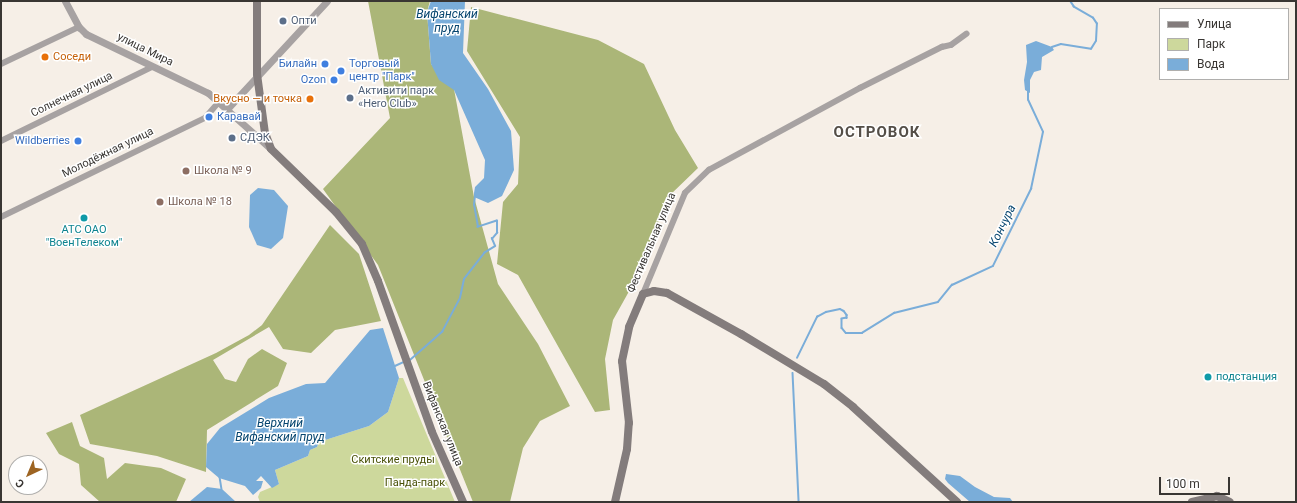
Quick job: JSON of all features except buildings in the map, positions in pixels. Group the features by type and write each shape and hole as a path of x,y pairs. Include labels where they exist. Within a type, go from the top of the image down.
{"main road":[{"path":"257,1 257,74 266,133 271,150"},
{"name":"Вифанская улица","path":"271,150 336,212 362,244 378,281 412,376 463,502"},
{"path":"643,294 654,291 667,293 807,373 853,407 957,502"},
{"name":"Фестивальная улица","path":"615,502 627,449 629,423 622,361 628,327 643,294"},
{"path":"1192,502 1217,496 1230,502"}],"street":[{"path":"1,64 79,27 65,1"},
{"path":"227,109 257,74 327,1"},
{"name":"улица Мира","path":"79,27 152,67 208,93 271,150"},
{"name":"Фестивальная улица","path":"643,294 685,193 709,170 860,88 942,47 951,46 966,34"},
{"name":"Солнечная улица","path":"1,141 152,67"},
{"name":"Молодёжная улица","path":"1,217 205,118 219,102"}],"green space":[{"path":"368,1 430,1 427,12 431,64 454,89 474,197 498,284 538,344 570,406 540,421 523,448 510,502 473,502 378,265 323,189 390,118"},
{"path":"471,7 598,40 644,64 675,130 698,168 669,196 632,286 613,320 605,359 610,410 595,412 518,275 497,264 503,202 518,184 520,137 467,51"},
{"path":"330,225 359,254 381,321 335,330 311,353 283,349 269,327 213,360 225,379 236,382 248,359 262,349 287,363 278,386 207,430 206,472 157,456 90,444 80,415 216,353 249,335 262,325"},
{"name":"Скитские пруды","path":"399,378 403,378 455,502 260,502 258,497 260,492 279,484 275,470 308,456 310,450 317,447 319,442 369,426 388,412"},
{"path":"72,422 80,446 104,458 107,479 125,463 161,468 186,479 176,502 100,502 81,485 79,464 59,454 46,433"}],"water":[{"name":"Вифанский пруд","path":"431,1 465,1 463,53 488,89 511,131 514,170 502,196 488,203 474,197 475,187 484,178 485,160 454,90 439,80 431,64 427,12"},
{"path":"1036,41 1052,47 1054,50 1042,57 1041,70 1034,72 1030,80 1030,93 1025,90 1024,80 1027,62 1026,45"},
{"path":"258,188 274,190 288,206 283,238 271,249 257,245 249,227 250,195"},
{"name":"Верхний Вифанский пруд","path":"383,328 399,378 388,412 369,426 319,442 317,447 310,450 308,456 275,470 279,484 272,488 261,476 256,481 263,481 261,488 253,495 245,486 219,478 206,467 207,444 220,428 269,398 306,384 325,383 370,330"},
{"path":"946,474 960,476 975,487 994,497 1010,498 1013,502 970,502 948,483 945,479"},
{"path":"207,487 222,489 236,502 189,502"}],"waterway":[{"name":"Кончура","path":"1052,47 1061,44 1091,49 1096,41 1097,24 1093,18 1074,7 1070,1"},
{"name":"Кончура","path":"797,358 817,317 826,312 840,309 844,311 847,318 842,319 842,328 846,333 862,333 894,313 938,302 952,285 993,266 1031,189 1043,132 1028,100 1028,90"},
{"path":"410,360 442,332 460,298 464,279 484,253 495,246 492,239 497,233 497,221 478,227 474,205 475,196"},
{"path":"395,366 404,362"},
{"name":"Кончура","path":"793,373 799,502"},
{"path":"220,477 222,489"}],"place":[{"name":"Опти","path":"283,21"},
{"name":"Соседи","path":"45,57"},
{"name":"Билайн","path":"325,64"},
{"name":"Торговый центр \"Парк\"","path":"341,71"},
{"name":"Ozon","path":"334,80"},
{"name":"Активити парк «Hero Club»","path":"350,98"},
{"name":"Вкусно — и точка","path":"310,99"},
{"name":"Каравай","path":"209,117"},
{"name":"СДЭК","path":"232,138"},
{"name":"Wildberries","path":"78,141"},
{"name":"Школа № 9","path":"186,171"},
{"name":"Школа № 18","path":"160,202"},
{"name":"АТС ОАО \"ВоенТелеком\"","path":"84,218"},
{"name":"подстанция","path":"1208,377"}],"district":[{"name":"ОСТРОВОК","path":"877,133"}],"park label":[{"name":"Панда-парк","path":"415,483"}]}
